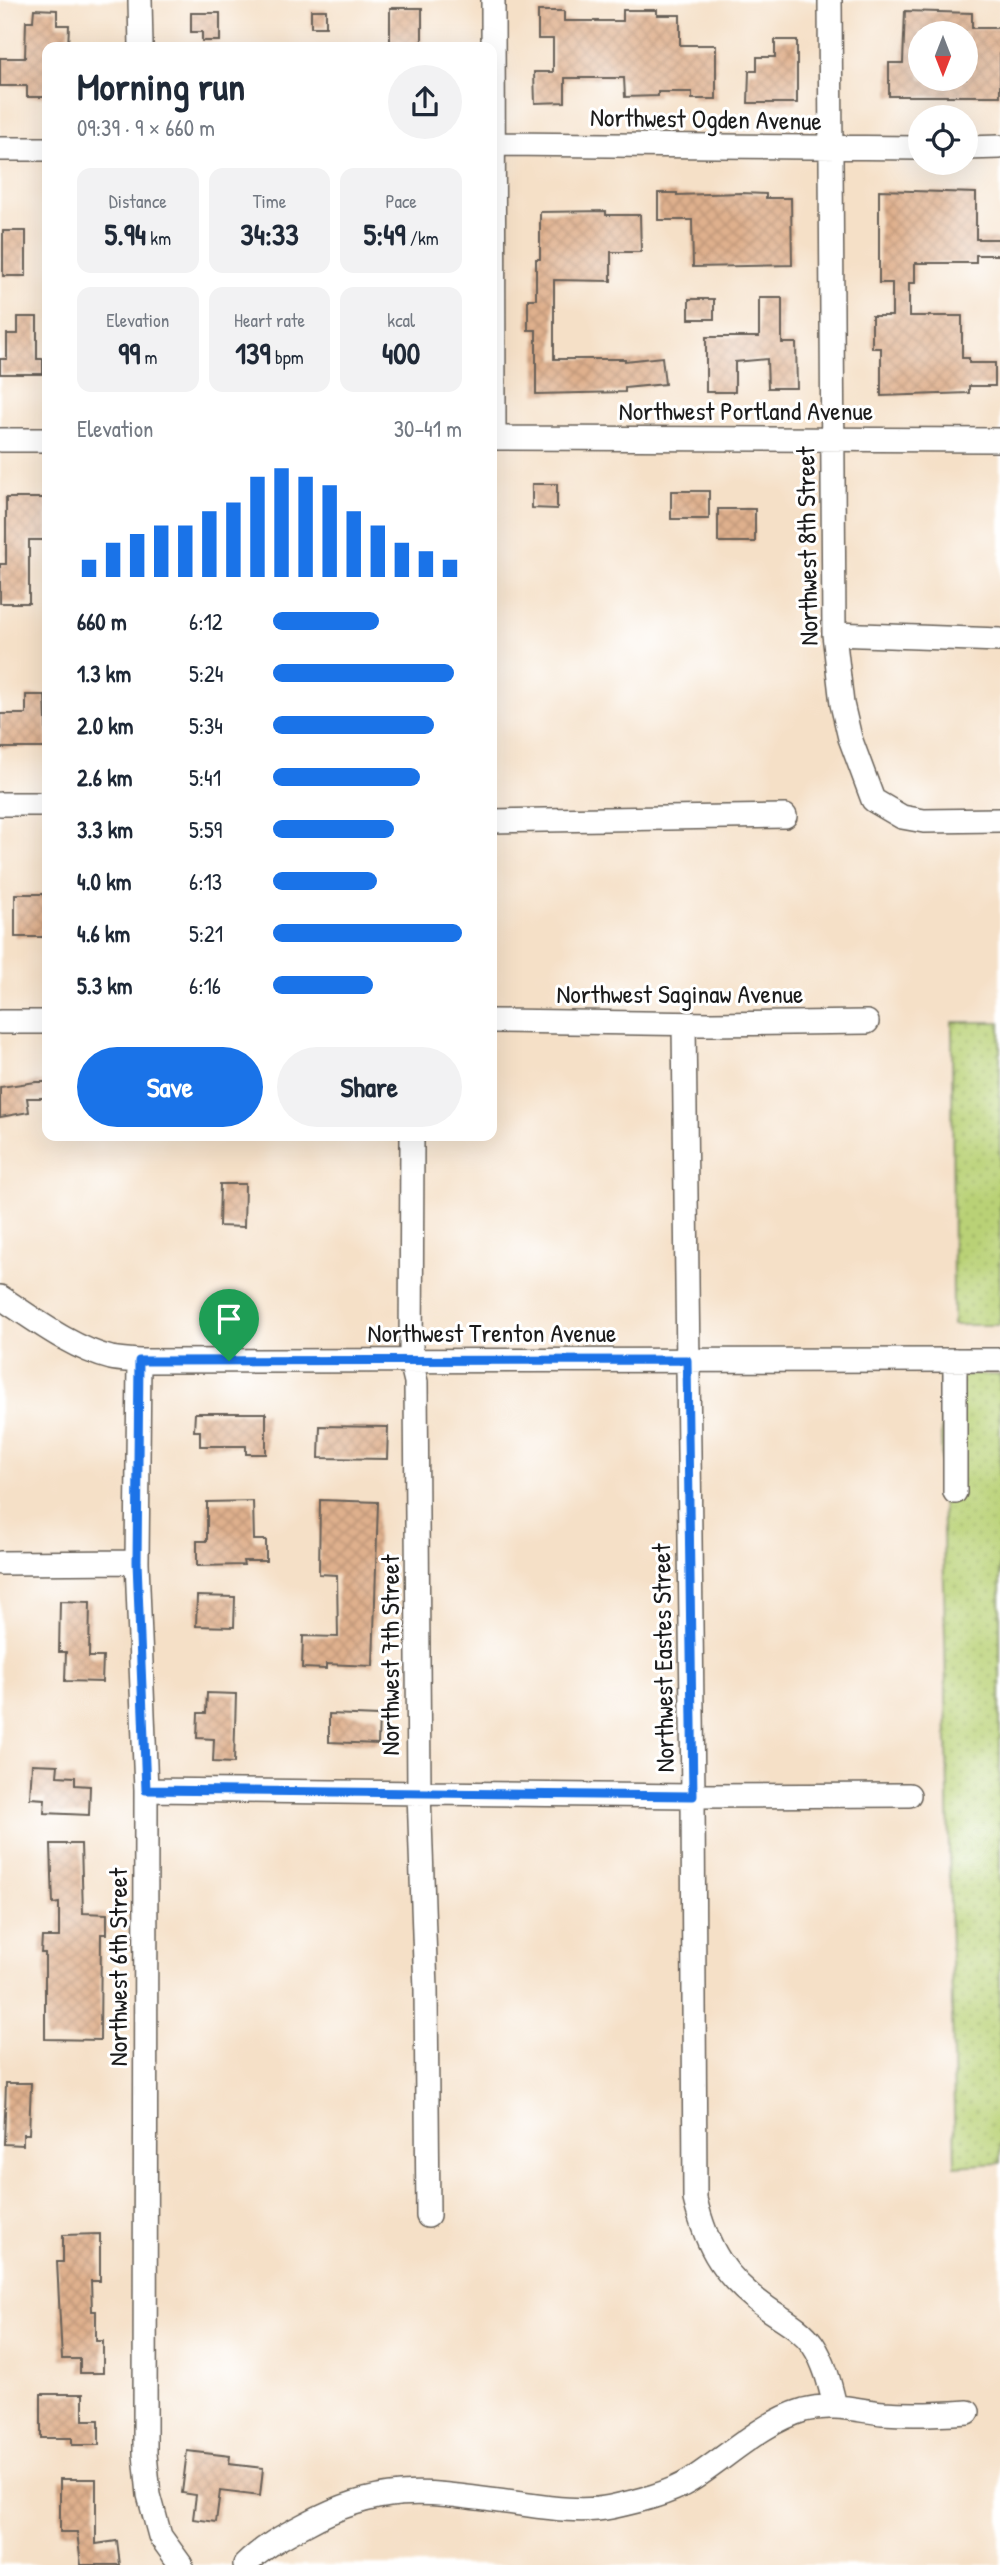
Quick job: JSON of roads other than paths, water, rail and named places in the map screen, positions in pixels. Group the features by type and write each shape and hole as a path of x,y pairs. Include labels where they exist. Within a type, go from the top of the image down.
{"street":[{"path":"140,0 141,42"},
{"path":"493,0 493,42"},
{"name":"Northwest 8th Street","path":"830,0 834,634 842,704 850,738 873,800 902,817 924,821 1000,820"},
{"name":"Northwest Ogden Avenue","path":"497,145 908,148"},
{"path":"978,148 1000,147"},
{"path":"0,149 42,149"},
{"name":"Northwest Portland Avenue","path":"497,438 1000,440"},
{"path":"0,440 42,440"},
{"path":"834,634 1000,640"},
{"path":"0,804 42,804"},
{"path":"497,821 785,816"},
{"name":"Northwest Saginaw Avenue","path":"497,1021 684,1024 867,1022"},
{"path":"0,1022 42,1022"},
{"name":"Northwest Eastes Street","path":"684,1024 695,2199 702,2228 730,2277 800,2330 814,2346 827,2375 835,2406"},
{"name":"Northwest 7th Street","path":"412,1141 411,1361 416,1382 419,1793 426,1990 428,2216"},
{"name":"Northwest Trenton Avenue","path":"0,1297 90,1351 112,1358 139,1361 1000,1360"},
{"path":"955,1360 955,1492"},
{"name":"Northwest 6th Street","path":"139,1361 137,1562 146,1790 145,2454 149,2496 160,2536 181,2565"},
{"path":"0,1563 137,1562"},
{"path":"146,1790 693,1796 909,1795"},
{"path":"244,2565 260,2549 327,2512 381,2495 426,2491 554,2509 608,2507 656,2495 688,2482 771,2426 803,2410 835,2406 905,2414 968,2412"}]}
